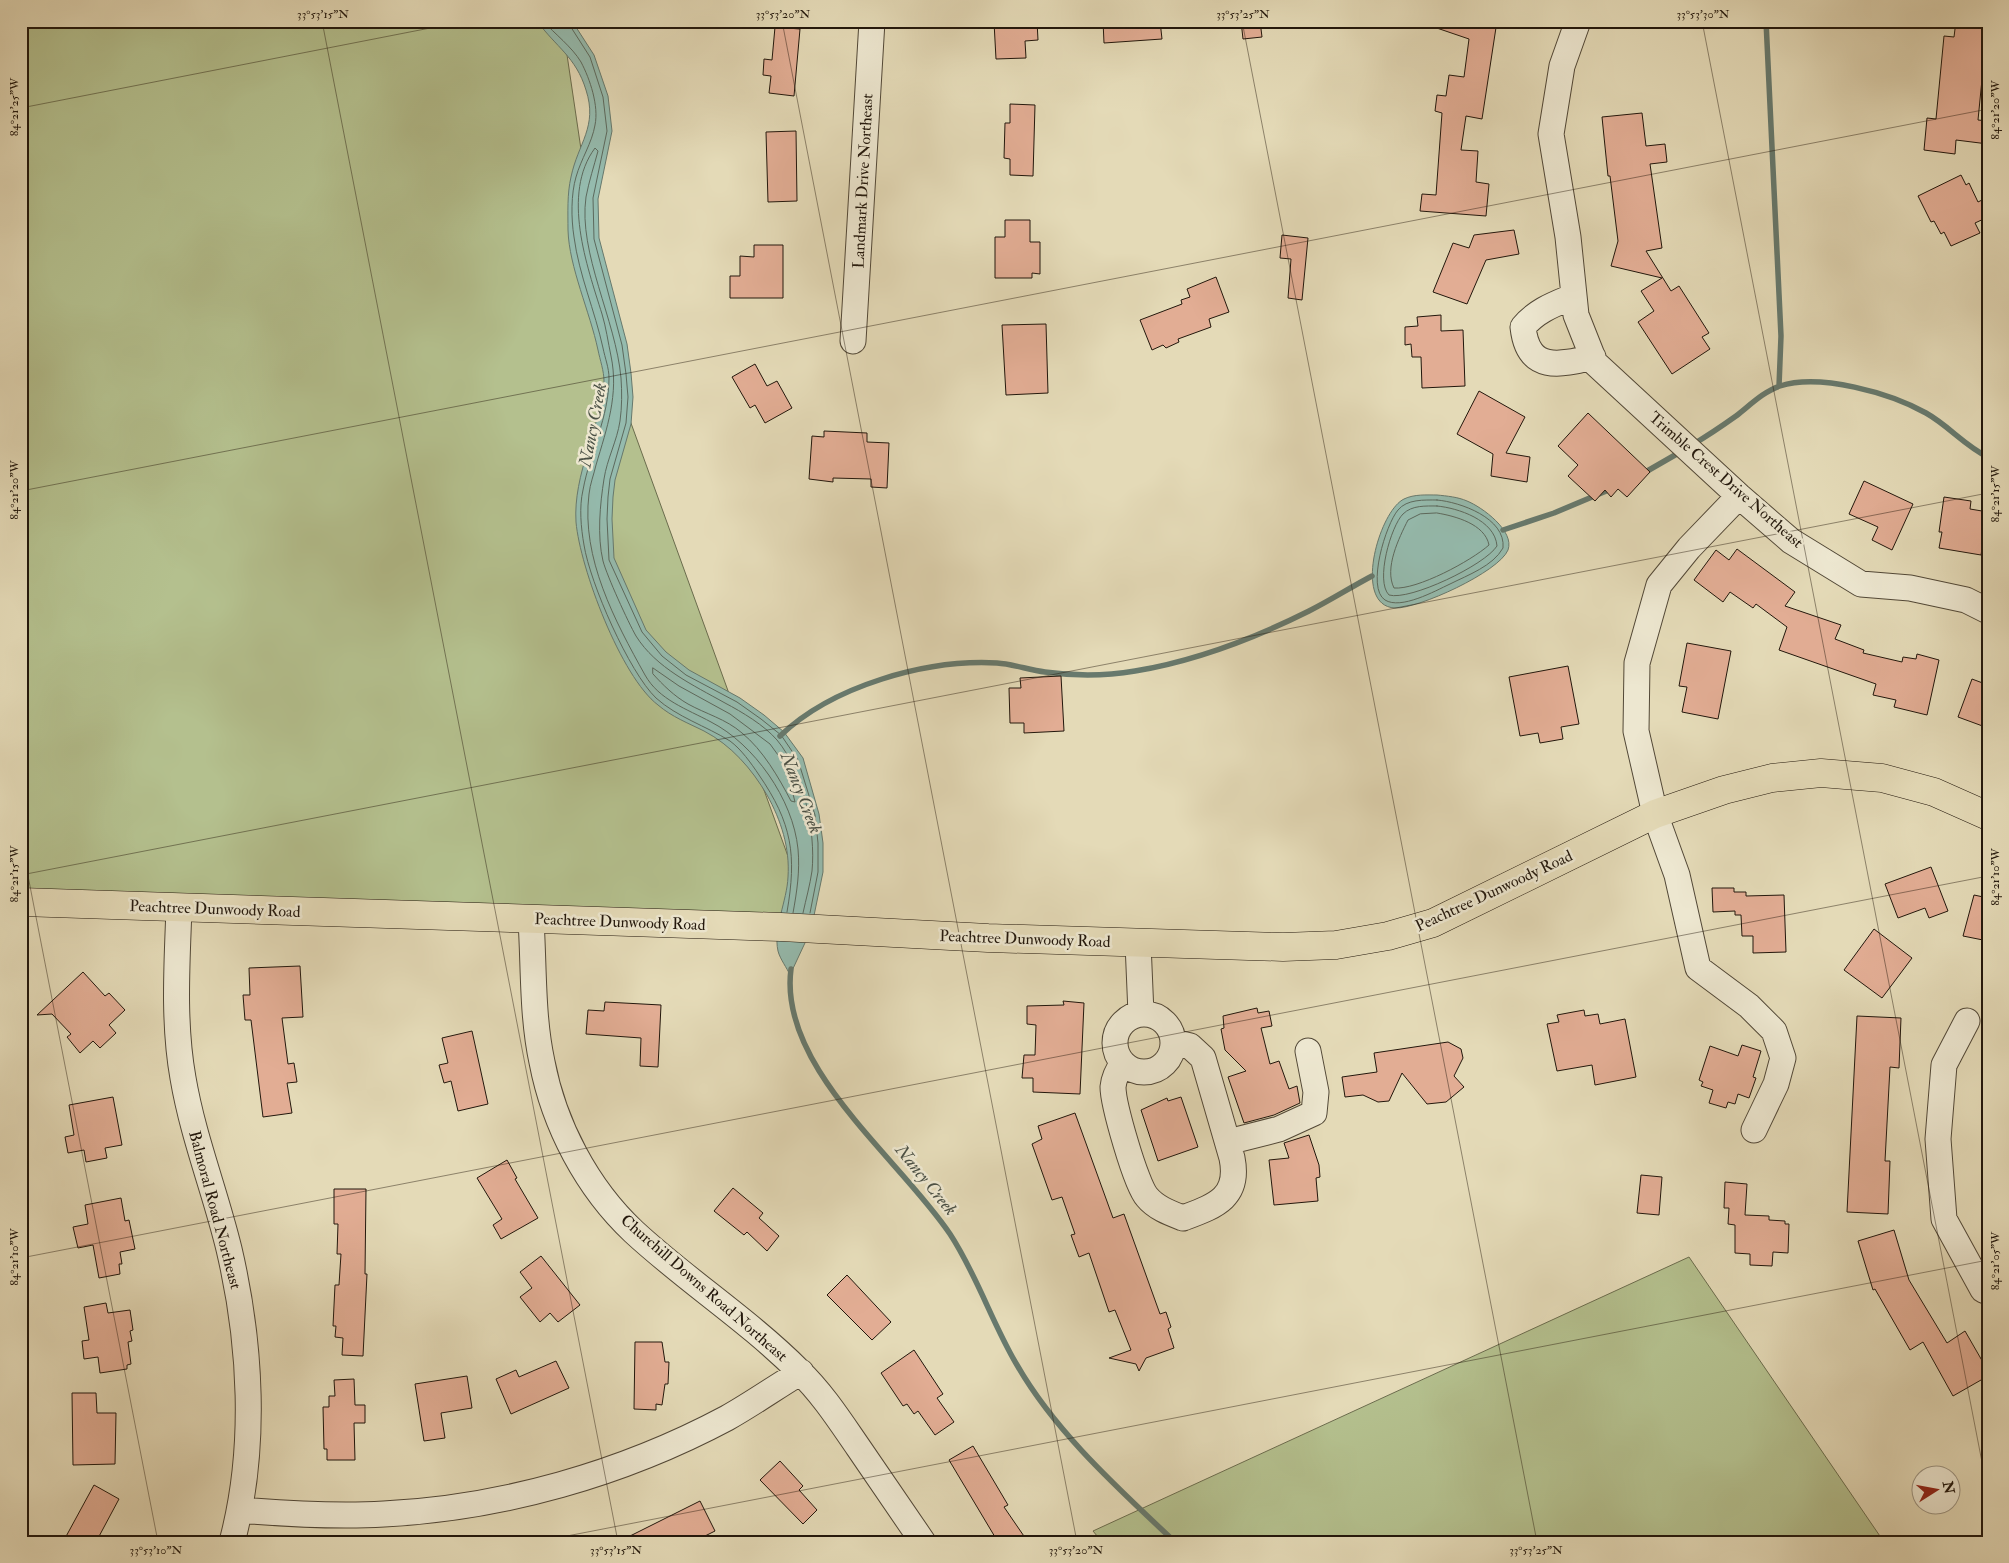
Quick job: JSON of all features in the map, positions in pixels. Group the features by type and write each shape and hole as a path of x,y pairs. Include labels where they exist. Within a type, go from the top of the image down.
{"main road":[{"name":"Peachtree Dunwoody Road","path":"21,902 781,927 1138,943 1283,947 1336,945 1388,936 1433,922 1656,814 1724,790 1772,778 1821,773 1891,780 1934,792 1988,816"}],"street":[{"name":"Landmark Drive Northeast","path":"853,341 872,21"},
{"name":"Trimble Crest Drive Northeast","path":"1578,21 1562,66 1551,134 1568,237 1576,314 1593,357 1602,370 1739,496 1791,541 1861,584 1919,590 1966,600 1988,611"},
{"path":"1574,296 1541,310 1530,318 1524,327 1525,342 1538,360 1559,365 1593,357"},
{"path":"1739,496 1689,548 1659,584 1637,663 1636,731 1656,814 1677,876 1698,968 1741,1000 1774,1031 1783,1058 1776,1084 1754,1130"},
{"name":"Balmoral Road Northeast","path":"179,908 175,992 182,1076 196,1143 229,1250 238,1294 244,1343 248,1428 245,1475 240,1510 232,1542"},
{"name":"Churchill Downs Road Northeast","path":"532,920 537,1026 542,1062 556,1114 580,1164 604,1199 634,1232 769,1342 801,1372 834,1412 923,1542"},
{"path":"1138,943 1141,1014"},
{"path":"1141,1014 1154,1016 1162,1021 1172,1034 1173,1042 1169,1058 1161,1067 1153,1071 1139,1072 1124,1063 1116,1052 1115,1041 1119,1028 1127,1020 1141,1014"},
{"path":"1967,1022 1944,1065 1938,1139 1944,1219 1983,1290 1988,1292"},
{"path":"1124,1063 1116,1073 1113,1088 1116,1108 1138,1182 1146,1196 1156,1206 1183,1218 1211,1207 1222,1200 1230,1189 1235,1174 1228,1142 1203,1058 1190,1046 1173,1042"},
{"path":"1228,1142 1279,1129 1314,1113 1316,1092 1308,1051"},
{"path":"240,1510 312,1516 384,1514 455,1507 526,1494 595,1474 662,1448 727,1417 801,1372"}],"green space":[{"path":"21,21 562,21 615,379 814,928 21,909"},
{"path":"1689,1257 1884,1542 1102,1542 1093,1531"}],"water":[{"path":"537,21 570,21 574,24 594,55 608,96 612,131 598,199 599,238 627,344 633,397 631,424 615,480 612,519 614,558 646,630 666,652 689,670 740,698 784,732 803,758 819,814 823,843 823,872 811,930 790,975 779,954 777,942 777,933 787,886 788,855 784,834 767,795 755,776 723,743 669,713 644,691 617,647 594,593 585,566 576,522 576,504 582,469 602,399 604,377 572,259 569,244 568,210 571,177 586,135 590,114 586,90 577,69"},
{"path":"1437,495 1464,500 1488,514 1507,535 1508,550 1502,559 1490,568 1457,588 1438,596 1406,607 1395,608 1382,603 1375,592 1372,576 1374,557 1386,521 1395,507 1404,499 1416,496"}],"building":[{"path":"1037,21 1038,40 1025,41 1026,58 996,59 994,22"},
{"path":"1103,21 1160,21 1162,39 1104,43"},
{"path":"1241,21 1260,21 1262,37 1243,39"},
{"path":"1425,21 1497,21 1482,119 1466,116 1461,150 1478,151 1476,182 1489,184 1486,216 1420,211 1422,194 1436,195 1442,113 1435,111 1437,95 1446,96 1449,75 1464,77 1469,39 1425,24"},
{"path":"1956,21 1988,21 1988,59 1984,59 1978,120 1988,121 1988,144 1956,140 1955,154 1924,150 1927,118 1936,119 1944,36 1954,37"},
{"path":"775,27 800,29 794,96 769,93 771,76 763,75 764,59 772,60"},
{"path":"1010,104 1035,105 1033,176 1010,175 1010,159 1004,158 1005,123 1010,123"},
{"path":"1642,113 1646,146 1665,144 1667,162 1650,164 1662,248 1646,251 1671,291 1679,286 1709,333 1702,337 1710,349 1672,374 1638,322 1654,311 1641,291 1662,278 1611,266 1618,241 1610,176 1608,176 1602,117"},
{"path":"796,131 797,201 768,202 766,132"},
{"path":"1961,175 1966,185 1969,183 1978,202 1988,197 1988,217 1975,223 1980,233 1951,246 1944,232 1941,234 1934,221 1931,222 1918,196"},
{"path":"1005,220 1030,220 1030,242 1040,242 1040,274 1032,273 1032,278 995,278 995,237 1005,237"},
{"path":"1514,230 1519,254 1486,260 1467,304 1433,292 1453,243 1469,248 1474,235"},
{"path":"1282,235 1308,238 1302,300 1288,298 1291,259 1280,258"},
{"path":"754,245 783,245 783,298 730,298 730,276 740,276 740,256 754,257"},
{"path":"1216,277 1229,312 1209,319 1211,327 1178,339 1179,342 1166,348 1163,345 1152,350 1140,320 1182,304 1181,300 1190,297 1187,289"},
{"path":"1441,315 1441,331 1463,330 1465,386 1422,388 1421,357 1412,357 1411,344 1405,345 1405,327 1418,326 1417,317"},
{"path":"1046,324 1048,393 1006,395 1002,325"},
{"path":"755,364 767,386 777,381 792,408 765,423 755,405 750,408 732,377"},
{"path":"1479,391 1525,417 1506,453 1530,457 1527,482 1491,476 1493,454 1457,434"},
{"path":"1588,413 1650,472 1627,497 1618,489 1611,497 1605,490 1595,501 1568,476 1578,465 1558,446"},
{"path":"824,431 867,433 867,442 889,443 887,488 871,487 871,479 833,478 833,482 809,479 812,436 824,437"},
{"path":"1864,481 1913,504 1892,550 1872,540 1878,527 1849,514"},
{"path":"1944,497 1971,501 1970,509 1988,512 1988,544 1983,543 1981,555 1939,548 1942,532 1939,532"},
{"path":"1737,549 1795,592 1785,606 1841,625 1835,639 1864,650 1863,653 1902,662 1903,657 1916,659 1917,654 1939,660 1927,715 1894,707 1896,700 1873,695 1876,684 1779,650 1787,627 1756,604 1753,608 1730,592 1723,602 1694,580 1716,550 1729,560"},
{"path":"1687,643 1731,651 1718,719 1682,712 1687,687 1679,686"},
{"path":"1568,666 1579,724 1561,727 1563,739 1540,743 1538,733 1520,736 1509,677"},
{"path":"1061,676 1064,731 1024,733 1024,723 1010,723 1009,688 1021,688 1020,678"},
{"path":"1972,679 1988,685 1988,728 1958,717"},
{"path":"1931,867 1948,911 1929,918 1925,908 1898,918 1885,884"},
{"path":"1712,888 1734,888 1734,892 1746,892 1746,896 1784,895 1786,952 1753,953 1753,936 1742,936 1741,915 1735,915 1735,911 1713,912"},
{"path":"1974,895 1988,898 1988,941 1963,936"},
{"path":"1874,929 1912,958 1882,998 1844,970"},
{"path":"300,966 303,1017 282,1018 288,1064 294,1063 297,1082 287,1083 292,1113 263,1117 251,1020 245,1020 243,995 250,995 249,968"},
{"path":"83,972 105,996 109,993 125,1010 109,1025 116,1033 100,1048 93,1041 80,1053 67,1037 71,1034 52,1014 37,1015"},
{"path":"1063,1001 1084,1003 1080,1094 1033,1092 1033,1078 1022,1078 1024,1055 1035,1055 1036,1025 1027,1024 1027,1006 1064,1005"},
{"path":"605,1002 661,1005 658,1067 640,1066 641,1038 586,1034 588,1010 604,1011"},
{"path":"1257,1008 1258,1013 1269,1011 1272,1026 1261,1028 1270,1064 1279,1061 1289,1089 1297,1086 1300,1103 1274,1115 1244,1123 1228,1077 1246,1071 1225,1050 1221,1029 1224,1028 1223,1016"},
{"path":"1584,1010 1585,1016 1598,1014 1600,1024 1625,1019 1636,1077 1595,1085 1592,1065 1557,1071 1547,1024 1559,1022 1557,1015"},
{"path":"1857,1016 1901,1018 1899,1068 1890,1067 1885,1161 1890,1161 1888,1214 1847,1212"},
{"path":"472,1031 488,1104 458,1111 451,1081 444,1083 439,1065 448,1063 442,1038"},
{"path":"1448,1042 1461,1049 1463,1058 1454,1076 1464,1087 1446,1102 1427,1104 1402,1073 1389,1101 1378,1102 1363,1095 1345,1097 1342,1077 1377,1072 1374,1053"},
{"path":"1742,1045 1761,1051 1753,1077 1756,1078 1749,1098 1738,1094 1735,1104 1728,1102 1726,1108 1709,1103 1713,1090 1701,1086 1703,1082 1699,1080 1710,1046 1738,1056"},
{"path":"113,1097 122,1145 105,1148 107,1158 86,1162 84,1150 68,1153 65,1137 74,1135 69,1105"},
{"path":"1181,1097 1198,1147 1158,1161 1141,1110 1167,1098 1168,1101"},
{"path":"1075,1113 1113,1218 1124,1214 1160,1314 1166,1312 1171,1327 1168,1329 1174,1348 1146,1358 1139,1371 1136,1364 1109,1358 1131,1350 1115,1310 1109,1312 1089,1253 1079,1257 1071,1235 1075,1234 1062,1197 1052,1200 1032,1144 1042,1139 1038,1126"},
{"path":"1309,1135 1319,1165 1320,1177 1316,1178 1318,1201 1274,1205 1269,1160 1289,1158 1284,1143"},
{"path":"507,1160 517,1178 515,1179 538,1218 501,1239 493,1225 502,1219 477,1178"},
{"path":"1641,1175 1662,1177 1659,1215 1637,1213"},
{"path":"1725,1182 1747,1184 1745,1215 1769,1216 1769,1220 1785,1221 1785,1224 1789,1224 1788,1253 1773,1252 1772,1266 1750,1265 1750,1254 1735,1253 1735,1225 1728,1224 1729,1208 1724,1208"},
{"path":"733,1188 763,1213 759,1218 779,1236 767,1251 747,1232 744,1235 714,1211"},
{"path":"334,1189 366,1189 365,1274 367,1274 363,1356 342,1355 343,1338 335,1337 336,1326 333,1326 335,1285 339,1285 341,1254 337,1254 338,1224 334,1224"},
{"path":"121,1198 125,1221 129,1220 135,1249 120,1252 122,1264 119,1264 120,1274 99,1278 93,1245 78,1248 73,1227 88,1224 85,1205"},
{"path":"1894,1230 1909,1280 1947,1343 1965,1331 1988,1371 1988,1376 1953,1396 1923,1342 1910,1350 1875,1289 1873,1290 1858,1241"},
{"path":"541,1256 580,1305 558,1322 550,1313 540,1322 520,1297 532,1288 520,1272"},
{"path":"847,1275 891,1322 872,1340 827,1295"},
{"path":"106,1303 108,1313 130,1310 133,1330 130,1331 132,1341 128,1342 131,1364 127,1365 127,1369 100,1373 98,1357 84,1359 82,1341 89,1340 84,1307"},
{"path":"635,1342 662,1342 665,1362 669,1362 668,1384 665,1384 662,1405 656,1404 656,1410 634,1409"},
{"path":"914,1350 943,1394 937,1398 954,1422 935,1435 918,1411 914,1414 907,1404 903,1406 881,1373"},
{"path":"556,1361 569,1388 511,1414 496,1379 516,1370 519,1377"},
{"path":"467,1376 472,1408 441,1413 445,1438 424,1441 415,1384"},
{"path":"354,1379 355,1405 365,1405 365,1423 354,1423 355,1460 327,1460 327,1449 324,1449 323,1407 329,1407 329,1396 335,1396 334,1380"},
{"path":"72,1393 96,1393 97,1413 116,1413 115,1464 73,1465"},
{"path":"973,1446 1008,1505 1004,1507 1028,1542 998,1542 949,1460"},
{"path":"780,1461 803,1486 799,1490 817,1510 803,1524 760,1480"},
{"path":"94,1485 119,1499 96,1542 63,1542"},
{"path":"700,1501 715,1531 693,1542 618,1542"}],"waterway":[{"path":"1766,21 1781,336 1779,386"},
{"path":"1692,445 1774,388 1796,383 1815,382 1875,392 1911,406 1934,418 1988,457"},
{"path":"1642,474 1682,451"},
{"path":"1503,530 1554,513 1611,489"},
{"path":"780,736 801,718 826,703 881,679 911,671 969,663 997,663 1056,673 1101,675 1124,673 1180,661 1246,639 1288,621 1372,576"},
{"name":"Nancy Creek","path":"791,969 792,1005 803,1041 822,1076 847,1110 928,1205 950,1234 960,1250 1008,1349 1050,1414 1090,1459 1175,1542"}]}
